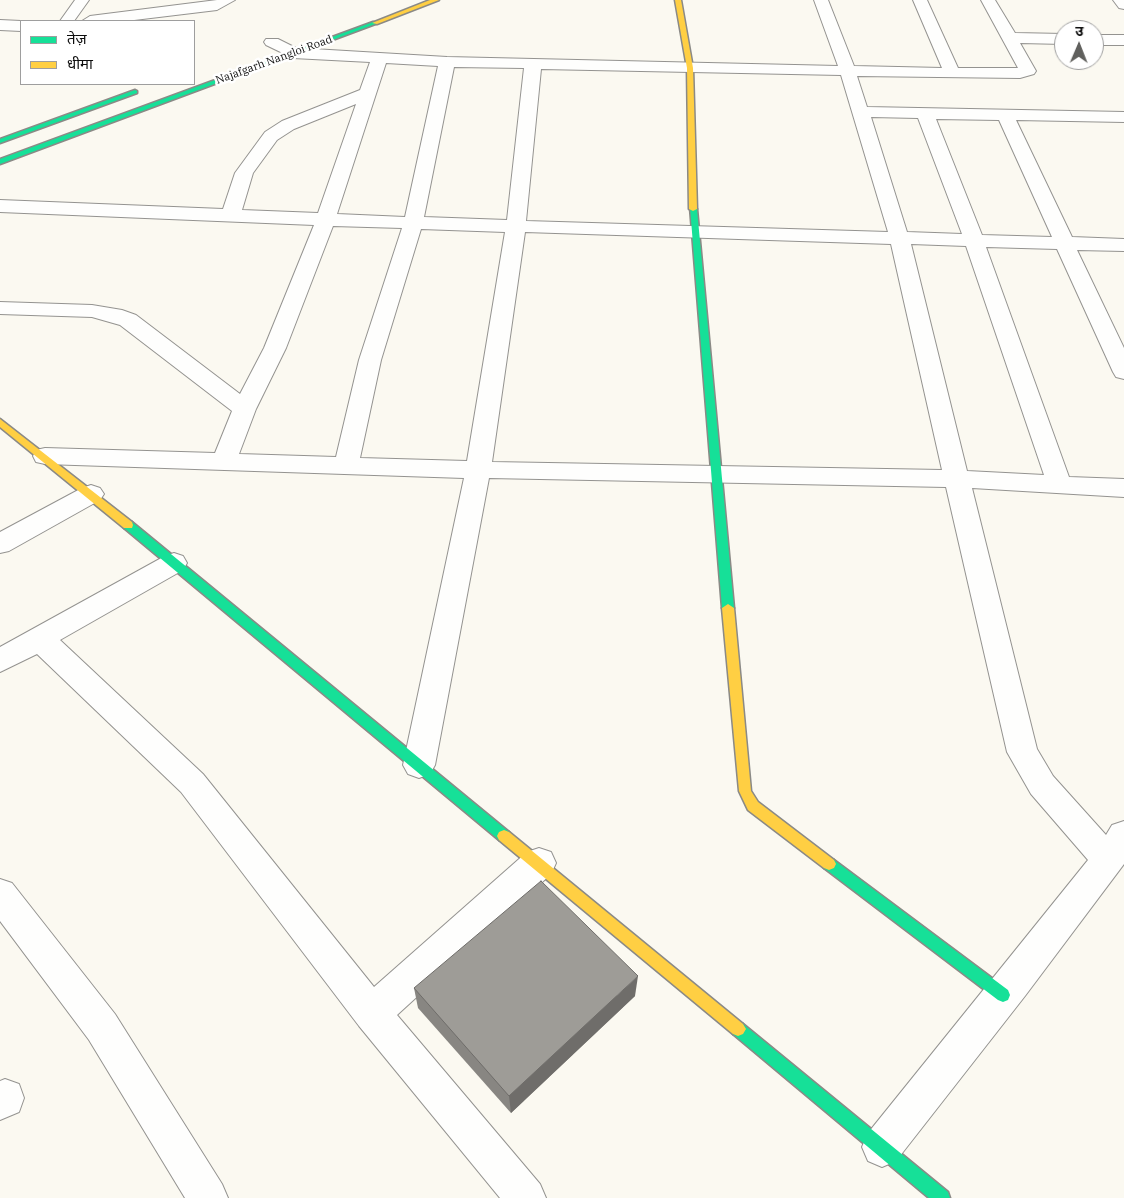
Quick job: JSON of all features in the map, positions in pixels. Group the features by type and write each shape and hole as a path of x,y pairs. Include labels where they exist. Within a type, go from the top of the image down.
{"street":[{"path":"68,20 82,0"},
{"path":"98,20 217,6 228,0"},
{"name":"Najafgarh Nangloi Road","path":"0,162 436,0"},
{"path":"678,0 690,68 694,231 745,792 753,806 1003,995"},
{"path":"821,0 861,112 898,237 958,479 1022,752 1042,785 1116,847 1003,995 882,1147"},
{"path":"920,0 952,73"},
{"path":"267,43 293,53 447,62 848,72 1020,74 1028,71 988,0"},
{"path":"1120,0 1124,5"},
{"path":"0,25 20,26"},
{"name":"Najafgarh Nangloi Road","path":"267,43 289,35"},
{"path":"1010,38 1054,39"},
{"path":"1104,40 1124,40"},
{"path":"224,462 244,409 275,348 326,219 379,59"},
{"path":"346,466 370,360 413,223 447,62"},
{"path":"419,764 478,470 516,225 533,64"},
{"path":"0,140 147,87"},
{"path":"231,216 244,173 272,136 288,125 368,93"},
{"path":"861,112 1124,117"},
{"path":"925,113 974,240 1060,485"},
{"path":"1005,115 1124,372"},
{"path":"0,206 413,223 1124,245"},
{"path":"0,308 92,311 128,320 244,409"},
{"path":"4,430 45,456 942,1198"},
{"path":"45,456 478,470 958,479 1124,488"},
{"path":"0,544 91,494"},
{"path":"0,661 174,563"},
{"path":"40,638 192,783 372,1013 526,1198"},
{"path":"372,1013 539,863"},
{"path":"0,894 102,1027 208,1198"}],"building":[{"path":"541,881 638,976 509,1096 414,988"}],"traffic: fast":[{"path":"0,162 375,23"},
{"path":"0,141 135,92"},
{"path":"693,209 728,608"},
{"path":"128,525 504,836"},
{"path":"829,864 1003,995"},
{"path":"738,1029 942,1198"}],"traffic: slow":[{"path":"375,23 436,0"},
{"path":"678,0 690,68 693,209"},
{"path":"0,422 128,525"},
{"path":"728,608 745,791 753,806 829,864"},
{"path":"504,836 738,1029"}]}
